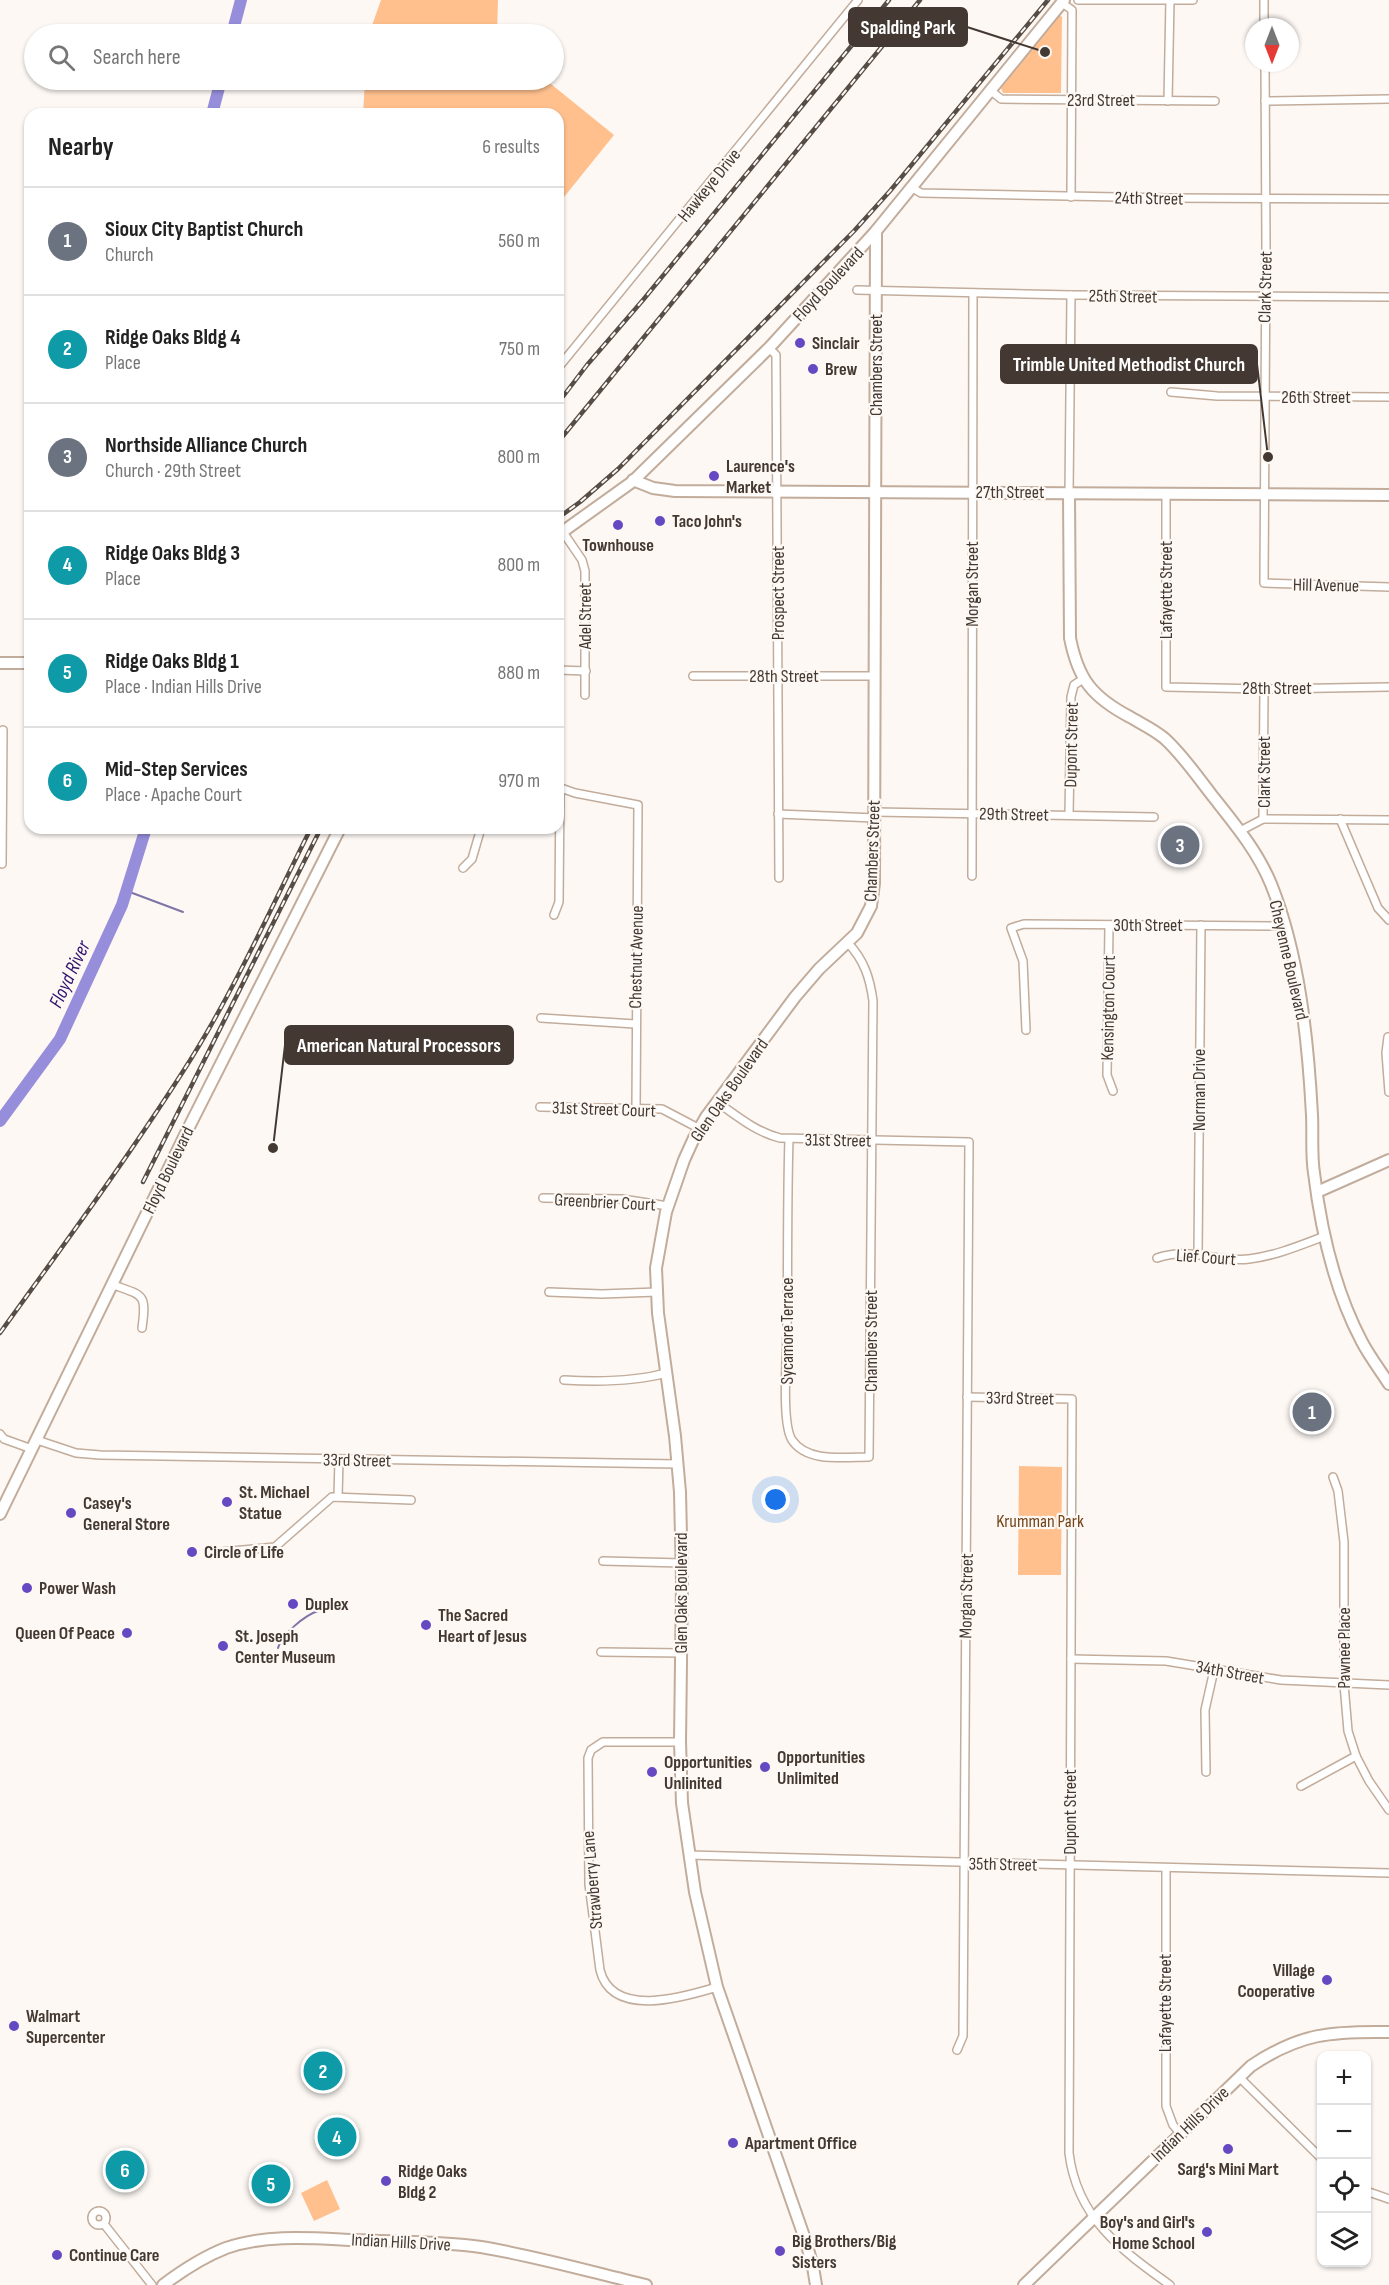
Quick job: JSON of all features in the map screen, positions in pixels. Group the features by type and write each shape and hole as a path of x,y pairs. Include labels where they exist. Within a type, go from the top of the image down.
{"main road":[{"name":"Floyd Boulevard","path":"564,530 633,480 769,348 876,231 1063,2"},
{"name":"Chambers Street","path":"848,944 864,924 872,906 874,883 876,231"},
{"name":"27th Street","path":"633,480 653,488 675,491 1389,495"},
{"name":"Cheyenne Boulevard","path":"1069,493 1070,638 1083,679 1091,690 1107,703 1152,729 1179,752 1240,831 1266,872 1285,926 1305,1030 1314,1172 1326,1236 1346,1308 1362,1343 1389,1384"},
{"path":"0,663 24,663"},
{"name":"Floyd Boulevard","path":"0,1514 111,1284 337,834"},
{"name":"Glen Oaks Boulevard","path":"816,2285 806,2242 717,1987 695,1892 689,1855 682,1803 680,1742 682,1563 678,1464 657,1292 657,1268 668,1206 684,1160 700,1129 717,1102 795,997 819,969 848,944"},
{"path":"1317,1192 1389,1160"},
{"name":"Indian Hills Drive","path":"1024,2285 1179,2133 1239,2077 1268,2054 1297,2041 1340,2031 1389,2032"},
{"name":"Indian Hills Drive","path":"163,2285 196,2262 227,2248 262,2239 318,2238 480,2247 646,2285"}],"street":[{"name":"Hawkeye Drive","path":"564,361 858,0"},
{"path":"1078,0 1193,0"},
{"path":"1168,100 1170,0"},
{"path":"1264,0 1264,18"},
{"path":"1063,2 1072,10 1071,196"},
{"name":"Clark Street","path":"1264,583 1265,72"},
{"name":"23rd Street","path":"990,90 1001,99 1215,101"},
{"path":"1265,101 1389,99"},
{"name":"24th Street","path":"911,187 921,193 1389,200"},
{"name":"25th Street","path":"857,290 1071,295 1389,297"},
{"name":"Morgan Street","path":"972,876 973,293"},
{"path":"1069,493 1071,295"},
{"name":"Prospect Street","path":"769,348 776,355 779,878"},
{"name":"26th Street","path":"1171,392 1217,396 1389,397"},
{"name":"Lafayette Street","path":"1166,493 1166,687"},
{"name":"Adel Street","path":"564,538 582,560 585,571 585,695"},
{"name":"Hill Avenue","path":"1264,583 1389,587"},
{"path":"564,670 586,671"},
{"name":"28th Street","path":"693,676 875,676"},
{"name":"Dupont Street","path":"1069,815 1071,697 1074,685 1083,679"},
{"name":"28th Street","path":"1166,687 1264,689 1389,687"},
{"name":"Clark Street","path":"1263,819 1264,689"},
{"path":"2,864 3,730"},
{"name":"Chestnut Avenue","path":"564,789 638,805 636,1108"},
{"name":"29th Street","path":"778,814 1154,817"},
{"path":"1240,831 1263,819 1389,820"},
{"path":"1340,819 1378,908 1389,920"},
{"path":"463,868 472,859 479,834"},
{"path":"554,915 559,902 559,834"},
{"name":"30th Street","path":"1026,1030 1023,962 1011,928 1023,924 1285,926"},
{"name":"Kensington Court","path":"1109,925 1107,1075 1113,1091"},
{"name":"Norman Drive","path":"1198,1254 1201,925"},
{"name":"Chambers Street","path":"848,944 865,966 871,984 873,1001 872,1347 869,1456"},
{"path":"541,1018 635,1024"},
{"path":"1388,1036 1386,1053 1389,1092"},
{"name":"31st Street","path":"717,1102 766,1134 789,1139 969,1142"},
{"name":"31st Street Court","path":"540,1107 662,1109 700,1129"},
{"name":"Sycamore Terrace","path":"789,1139 786,1263 789,1434 793,1441 811,1454 869,1456"},
{"name":"Morgan Street","path":"957,2050 963,2036 969,1142"},
{"name":"Greenbrier Court","path":"543,1198 622,1199 668,1206"},
{"name":"Lief Court","path":"1156,1258 1172,1252 1248,1259 1291,1249 1326,1236"},
{"path":"111,1284 138,1294 142,1298 145,1309 142,1328"},
{"path":"549,1292 602,1294 657,1292"},
{"path":"564,1380 595,1382 627,1380 666,1373"},
{"name":"33rd Street","path":"967,1397 1072,1399"},
{"name":"Dupont Street","path":"1072,1399 1069,2153 1076,2184 1094,2218 1116,2244 1170,2285"},
{"name":"33rd Street","path":"0,1434 4,1439 76,1454 94,1455 678,1464"},
{"path":"339,1460 339,1497"},
{"name":"Pawnee Place","path":"1333,1477 1338,1491 1344,1542 1344,1684 1348,1731 1356,1756 1369,1781 1389,1810"},
{"path":"221,1552 274,1547 332,1497 411,1500"},
{"path":"603,1561 682,1563"},
{"path":"601,1652 682,1653"},
{"name":"34th Street","path":"1071,1659 1166,1661 1281,1680 1389,1685"},
{"path":"1206,1772 1205,1710 1214,1670"},
{"name":"Strawberry Lane","path":"680,1742 603,1742 591,1750 588,1758 589,1884 600,1970 609,1986 624,1997 637,2000 661,2001 717,1987"},
{"path":"1301,1786 1356,1756"},
{"name":"35th Street","path":"689,1855 964,1864 1389,1873"},
{"name":"Lafayette Street","path":"1166,1868 1166,2106 1173,2126 1179,2133"},
{"path":"1239,2077 1317,2154"},
{"path":"1371,2193 1389,2199"},
{"path":"104,2224 152,2285"}],"green space":[{"path":"381,0 498,0 497,24 373,24"},
{"path":"1059,14 1062,17 1061,93 1003,93 1000,86"},
{"path":"364,90 558,90 614,135 564,197 564,108 363,108"},
{"name":"Krumman Park","path":"1019,1466 1062,1467 1061,1575 1018,1575"},
{"path":"327,2180 340,2209 314,2221 301,2193"}],"waterway":[{"name":"Floyd River","path":"235,24 241,0"},
{"name":"Floyd River","path":"214,108 218,90"},
{"name":"Floyd River","path":"0,1121 60,1039 122,905 144,834"},
{"path":"127,891 183,912"},
{"path":"278,1648 284,1637 300,1621 334,1605"}],"railway":[{"path":"564,395 889,0"},
{"path":"564,435 920,0"},
{"path":"564,514 618,469 854,231 890,191 1048,0"},
{"path":"0,1333 116,1172 200,1044 250,952 308,834"},
{"path":"143,1182 318,834"}],"place":[{"name":"Spalding Park","path":"1045,52"},
{"name":"Sinclair","path":"800,343"},
{"name":"Brew","path":"813,369"},
{"name":"Trimble United Methodist Church","path":"1268,457"},
{"name":"Laurence's Market","path":"714,476"},
{"name":"Taco John's","path":"660,521"},
{"name":"Townhouse","path":"618,525"},
{"name":"Northside Alliance Church","path":"1180,845"},
{"name":"American Natural Processors","path":"273,1148"},
{"name":"Sioux City Baptist Church","path":"1312,1412"},
{"name":"St. Michael Statue","path":"227,1502"},
{"name":"Casey's General Store","path":"71,1513"},
{"name":"Circle of Life","path":"192,1552"},
{"name":"Power Wash","path":"27,1588"},
{"name":"Duplex","path":"293,1604"},
{"name":"The Sacred Heart of Jesus","path":"426,1625"},
{"name":"Queen Of Peace","path":"127,1633"},
{"name":"St. Joseph Center Museum","path":"223,1646"},
{"name":"Opportunities Unlimited","path":"765,1767"},
{"name":"Opportunities Unlinited","path":"652,1772"},
{"name":"Village Cooperative","path":"1327,1980"},
{"name":"Walmart Supercenter","path":"14,2026"},
{"name":"Ridge Oaks Bldg 4","path":"323,2071"},
{"name":"Ridge Oaks Bldg 3","path":"337,2137"},
{"name":"Apartment Office","path":"733,2143"},
{"name":"Sarg's Mini Mart","path":"1228,2149"},
{"name":"Mid-Step Services","path":"125,2170"},
{"name":"Ridge Oaks Bldg 2","path":"386,2181"},
{"name":"Ridge Oaks Bldg 1","path":"271,2184"},
{"name":"Boy's and Girl's Home School","path":"1207,2232"},
{"name":"Big Brothers/Big Sisters","path":"780,2251"},
{"name":"Continue Care","path":"57,2255"}]}
